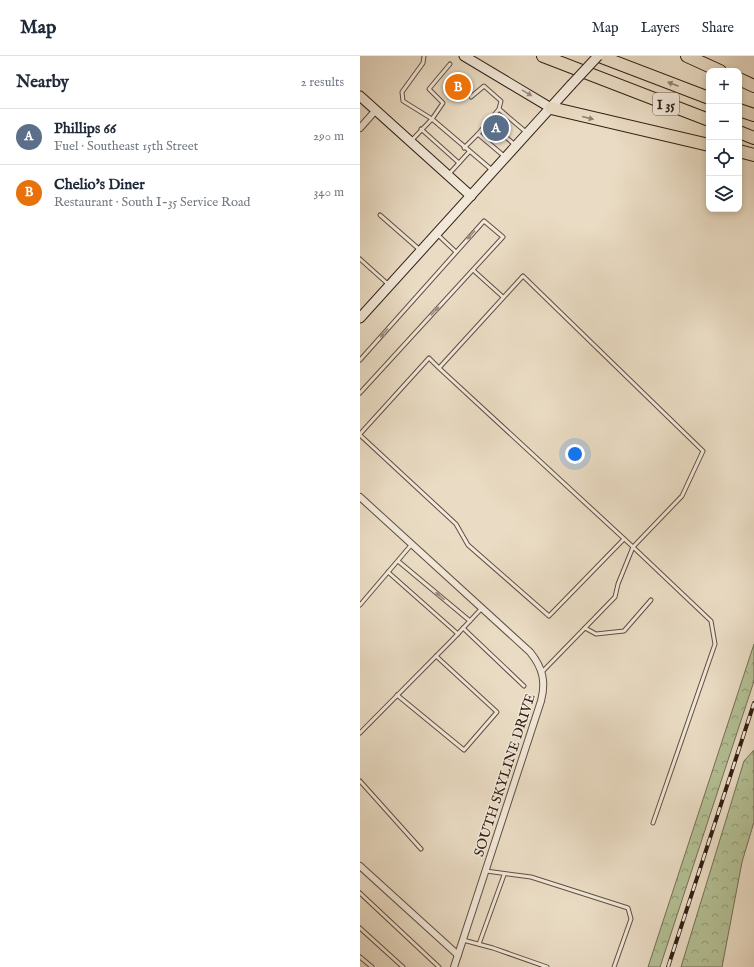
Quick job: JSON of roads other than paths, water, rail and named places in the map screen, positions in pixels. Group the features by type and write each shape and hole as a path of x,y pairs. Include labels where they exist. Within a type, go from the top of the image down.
{"highway":[{"name":"I 35","path":"543,56 706,119"},
{"name":"I 35","path":"598,56 706,97"},
{"path":"687,56 713,68"},
{"path":"742,80 754,86"},
{"path":"551,108 706,144"},
{"path":"742,111 754,115"},
{"path":"742,133 754,138"},
{"path":"742,152 754,155"}],"main road":[{"path":"464,56 551,108"},
{"path":"360,318 598,56"},
{"path":"360,96 471,196"}],"street":[{"path":"360,128 376,110"},
{"name":"SOUTH SKYLINE DRIVE","path":"360,497 530,652 542,672 544,683 541,702 454,967"},
{"path":"360,866 458,955"}],"lane":[{"path":"424,56 423,63 402,92 404,101 432,118 464,148 493,171"},
{"path":"411,142 443,103 429,89 450,64"},
{"path":"464,148 499,109 501,101 484,86 471,97"},
{"path":"499,109 528,133"},
{"path":"488,122 492,125"},
{"path":"422,130 458,163"},
{"path":"500,131 516,146"},
{"path":"478,134 506,158"},
{"path":"448,175 469,152"},
{"path":"380,215 421,251"},
{"path":"360,360 484,221 503,237 360,393"},
{"path":"437,234 456,252"},
{"path":"360,260 390,286"},
{"path":"473,270 503,297"},
{"path":"440,368 522,276 703,451 682,496 634,547 618,584 615,597 542,672"},
{"path":"624,538 549,616 468,545 456,524 360,435 429,358 634,547 711,621 716,644 653,823"},
{"path":"360,605 412,544"},
{"path":"398,561 470,621"},
{"path":"388,572 458,634"},
{"path":"585,628 596,634 624,631 651,600"},
{"path":"360,732 482,608"},
{"path":"463,628 524,686"},
{"path":"398,695 464,750 497,712 436,656"},
{"path":"360,781 421,849"},
{"path":"486,872 531,877 628,908 632,919 614,967"},
{"path":"479,944 504,875"},
{"path":"360,893 439,967"},
{"path":"360,928 403,967"},
{"path":"463,940 547,967"},
{"path":"360,957 372,967"}],"railway":[{"path":"668,967 754,703"}],"place":[{"name":"Chelio's Diner","path":"458,87"},
{"name":"Phillips 66","path":"496,128"}]}
